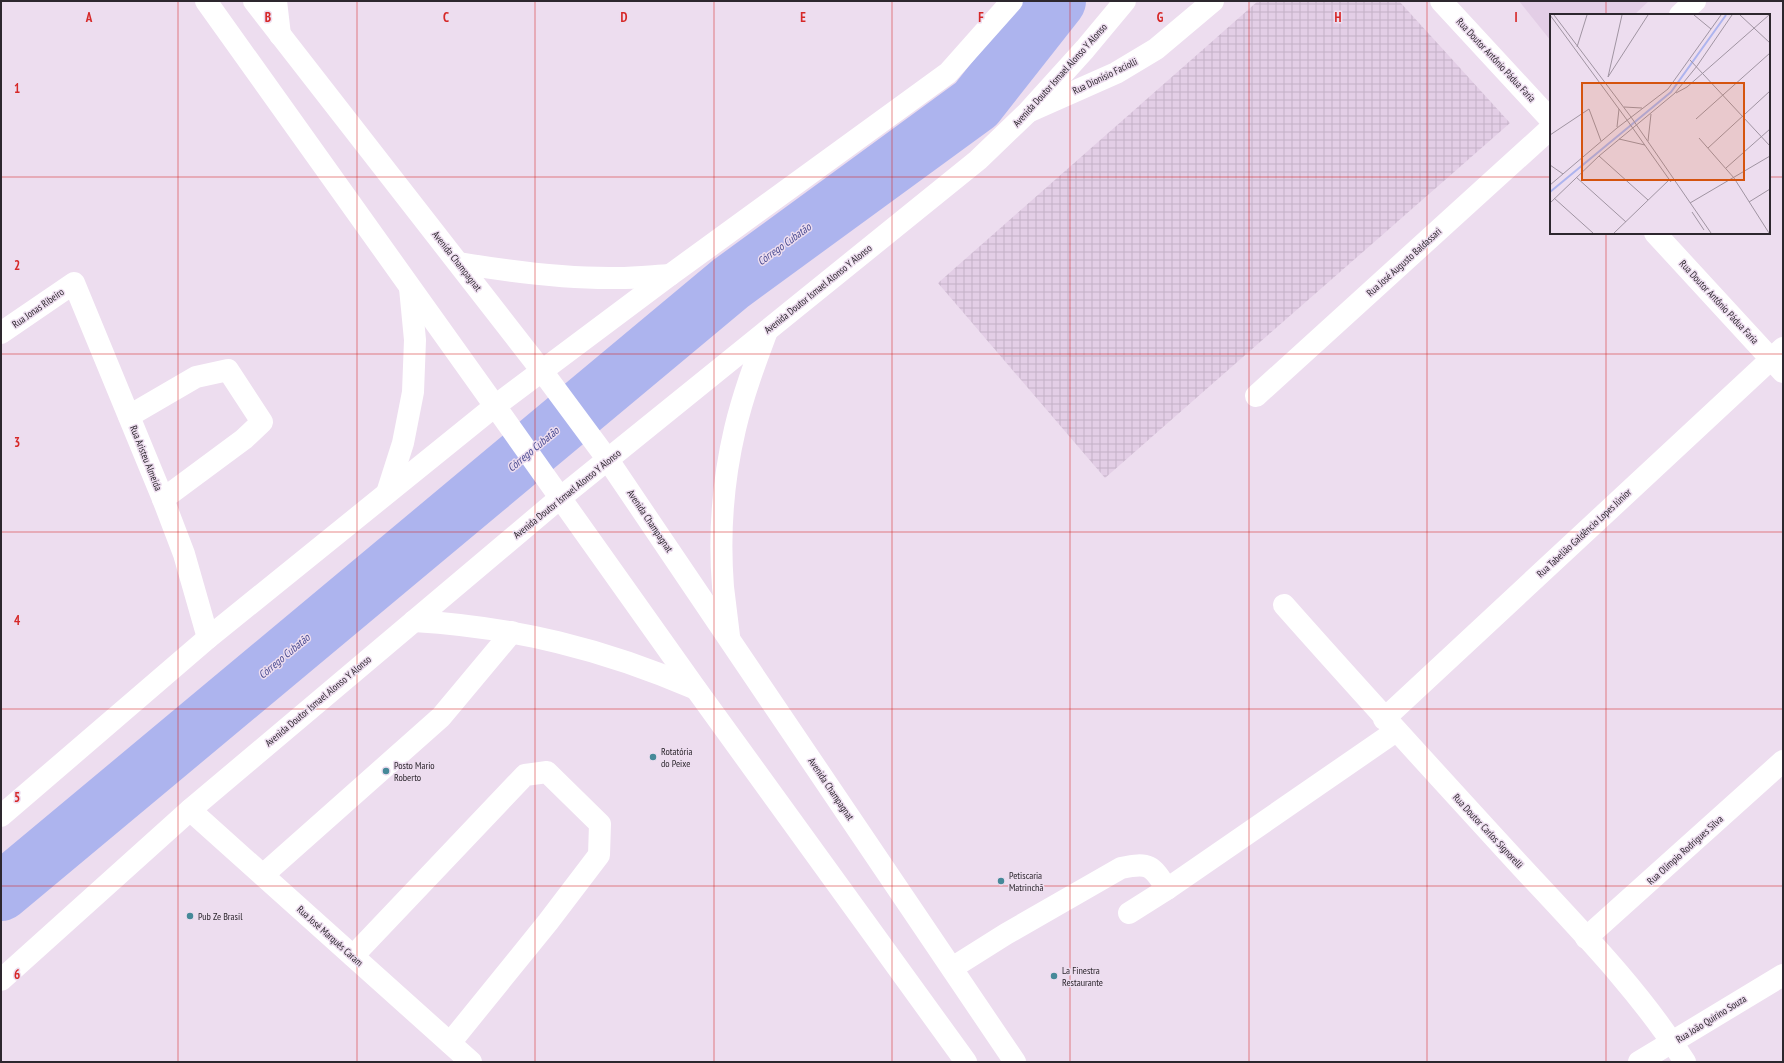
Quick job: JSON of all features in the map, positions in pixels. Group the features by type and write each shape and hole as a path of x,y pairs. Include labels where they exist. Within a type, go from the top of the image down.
{"main road":[{"path":"206,1 696,689 965,1062"},
{"name":"Avenida Champagnat","path":"254,1 459,263 603,453 1015,1062"},
{"path":"276,1 280,36"},
{"path":"1,816 208,638 387,493 501,414 548,379 670,275 948,73 1012,1"},
{"name":"Avenida Doutor Ismael Alonso Y Alonso","path":"1,980 190,810 560,498 603,453 768,329 978,160 1028,112 1085,49 1125,1"},
{"name":"Rua Dionísio Faciolli","path":"1028,112 1116,74 1156,49 1212,1"},
{"name":"Rua Doutor Antônio Pádua Faria","path":"1441,1 1550,119"},
{"path":"1681,14 1696,1"},
{"name":"Rua José Augusto Baldassari","path":"1256,396 1550,129"},
{"name":"Rua Doutor Antônio Pádua Faria","path":"1657,234 1779,360"},
{"path":"459,263 511,272 564,276 617,278 670,275"},
{"name":"Rua Jonas Ribeiro","path":"1,333 74,283"},
{"name":"Rua Aristeu Almeida","path":"74,283 163,499 184,554 208,638"},
{"path":"387,493 404,443 413,392 415,340 410,288"},
{"path":"730,639 723,586 722,534 726,482 735,430 749,379 768,329"},
{"name":"Rua Tabelião Galdêncio Lopes Júnior","path":"1129,913 1167,890 1390,725 1779,360"},
{"path":"129,416 196,376 228,370 262,422 244,439 163,499"},
{"name":"Rua Doutor Carlos Signorelli","path":"1284,605 1390,725 1586,938 1645,1005 1685,1062"},
{"path":"414,621 447,623 512,632 588,649 660,674 696,689"},
{"path":"263,875 441,717 512,632"},
{"name":"Rua Olímpio Rodrigues Silva","path":"1586,938 1783,761"},
{"path":"352,956 525,775 547,772 600,824 599,855 548,922 450,1043"},
{"name":"Rua José Marquês Caram","path":"190,810 471,1062"},
{"path":"952,968 1006,934 1121,868 1139,864 1156,871 1167,890"},
{"name":"Rua João Quirino Souza","path":"1639,1062 1783,975"}],"shaded area":[{"path":"1258,1 1399,1 1510,123 1105,478 938,283"},
{"path":"1519,1 1649,1 1635,14 1550,14 1550,40"}],"waterway":[{"name":"Córrego Cubatão","path":"1,892 731,283 976,104 1057,1"}],"place":[{"name":"Rotatória do Peixe","path":"653,757"},
{"name":"Posto Mario Roberto","path":"386,771"},
{"name":"Petiscaria Matrinchã","path":"1001,881"},
{"name":"Pub Ze Brasil","path":"190,916"},
{"name":"La Finestra Restaurante","path":"1054,976"}]}
